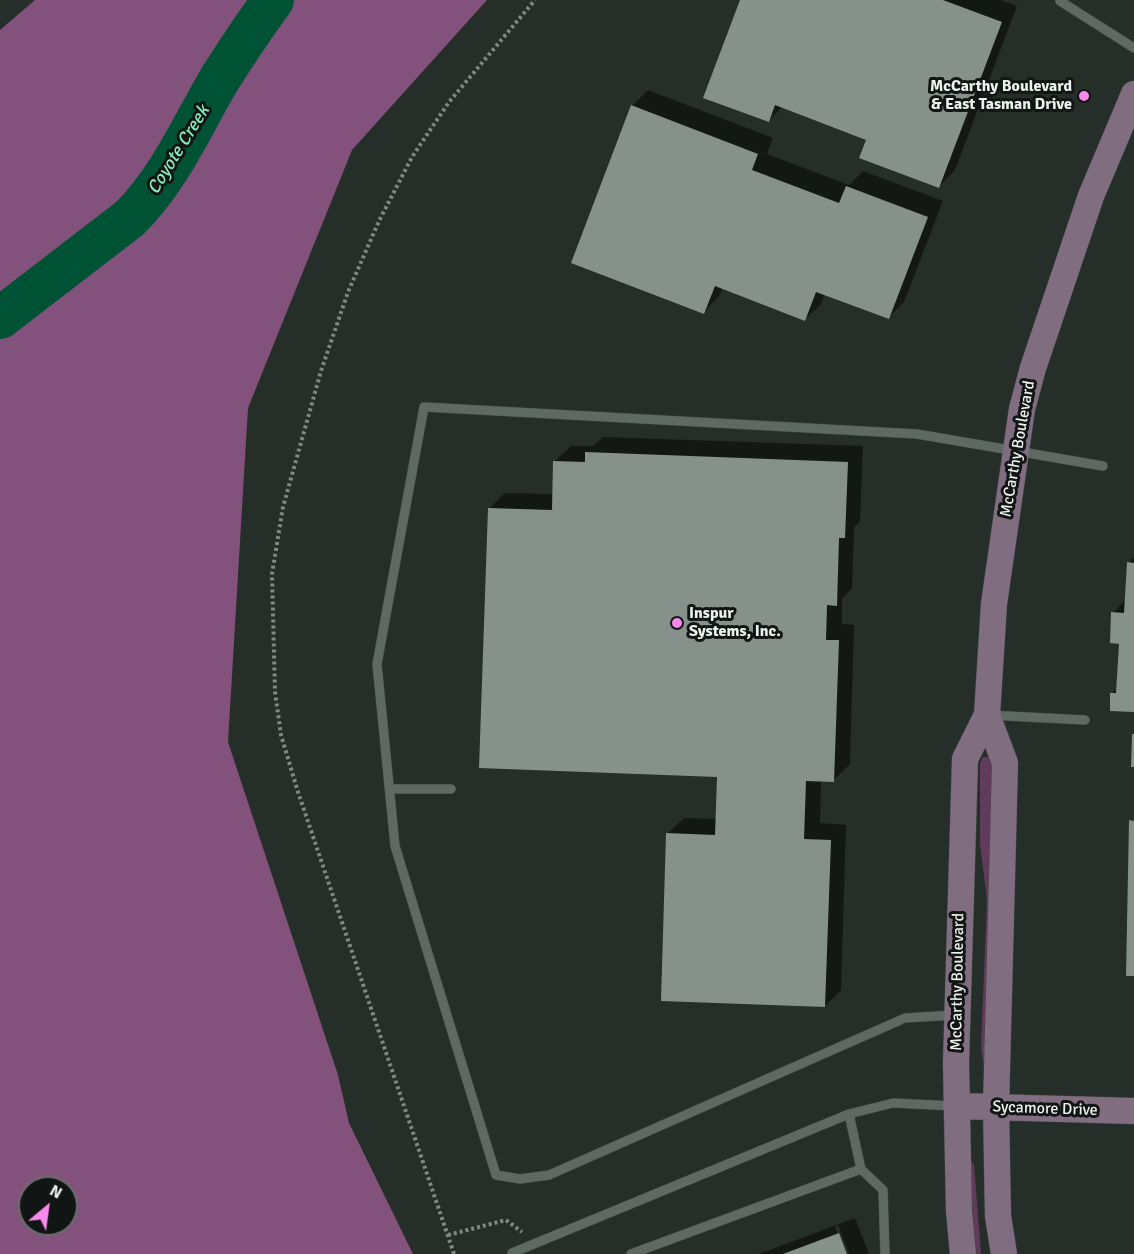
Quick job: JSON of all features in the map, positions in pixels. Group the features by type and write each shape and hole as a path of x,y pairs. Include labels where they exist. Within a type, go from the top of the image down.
{"main road":[{"name":"McCarthy Boulevard","path":"963,1254 958,1211 957,1106 965,759 987,715 994,604 1022,409 1035,360 1091,196 1134,94"},
{"name":"McCarthy Boulevard","path":"987,715 1005,763 996,1107 998,1216 1004,1254"},
{"name":"Sycamore Drive","path":"957,1106 1134,1111"}],"lane":[{"path":"1060,1 1134,48"},
{"path":"958,1015 905,1018 549,1175 520,1179 496,1175 395,846 377,664 424,407 903,433 1015,449 1103,465"},
{"path":"987,715 1085,720"},
{"path":"390,789 451,789"},
{"path":"512,1253 849,1114 893,1103 957,1106"},
{"path":"849,1114 861,1169 883,1190 885,1254"},
{"path":"631,1254 861,1169"}],"path":[{"path":"454,1254 301,803 281,735 275,692 272,574 283,507 321,370 348,292 378,221 412,157 449,102 535,0"},
{"path":"448,1235 506,1220 536,1243"}],"shaded area":[{"path":"35,0 487,0 352,150 248,408 228,742 338,1075 349,1123 413,1254 0,1254 0,30"},
{"path":"983,757 995,757 986,1061 983,1063 981,1047 987,900 980,844 980,763"},
{"path":"972,1162 981,1254 976,1254 968,1163"}],"building":[{"path":"740,0 943,0 1002,22 939,188 859,158 866,140 775,105 769,122 703,98"},
{"path":"631,105 758,154 752,170 839,203 846,186 928,217 889,319 816,292 805,321 715,286 704,314 571,263"},
{"path":"585,452 848,462 845,538 839,538 837,606 827,605 826,640 839,640 834,782 806,781 804,839 831,840 825,1007 661,1001 666,833 715,835 717,777 479,768 488,508 552,510 553,461 585,462"},
{"path":"1127,562 1134,563 1134,712 1110,711 1110,693 1116,693 1119,644 1110,643 1111,612 1124,613"},
{"path":"1132,734 1134,734 1134,767 1131,767"},
{"path":"1129,820 1134,821 1134,976 1126,976"},
{"path":"839,1233 847,1254 783,1254"}],"waterway":[{"name":"Coyote Creek","path":"0,318 130,218 144,203 179,152 225,70 273,0"}],"place":[{"name":"McCarthy Boulevard & East Tasman Drive","path":"1084,96"},
{"name":"Inspur Systems, Inc.","path":"677,623"}]}
